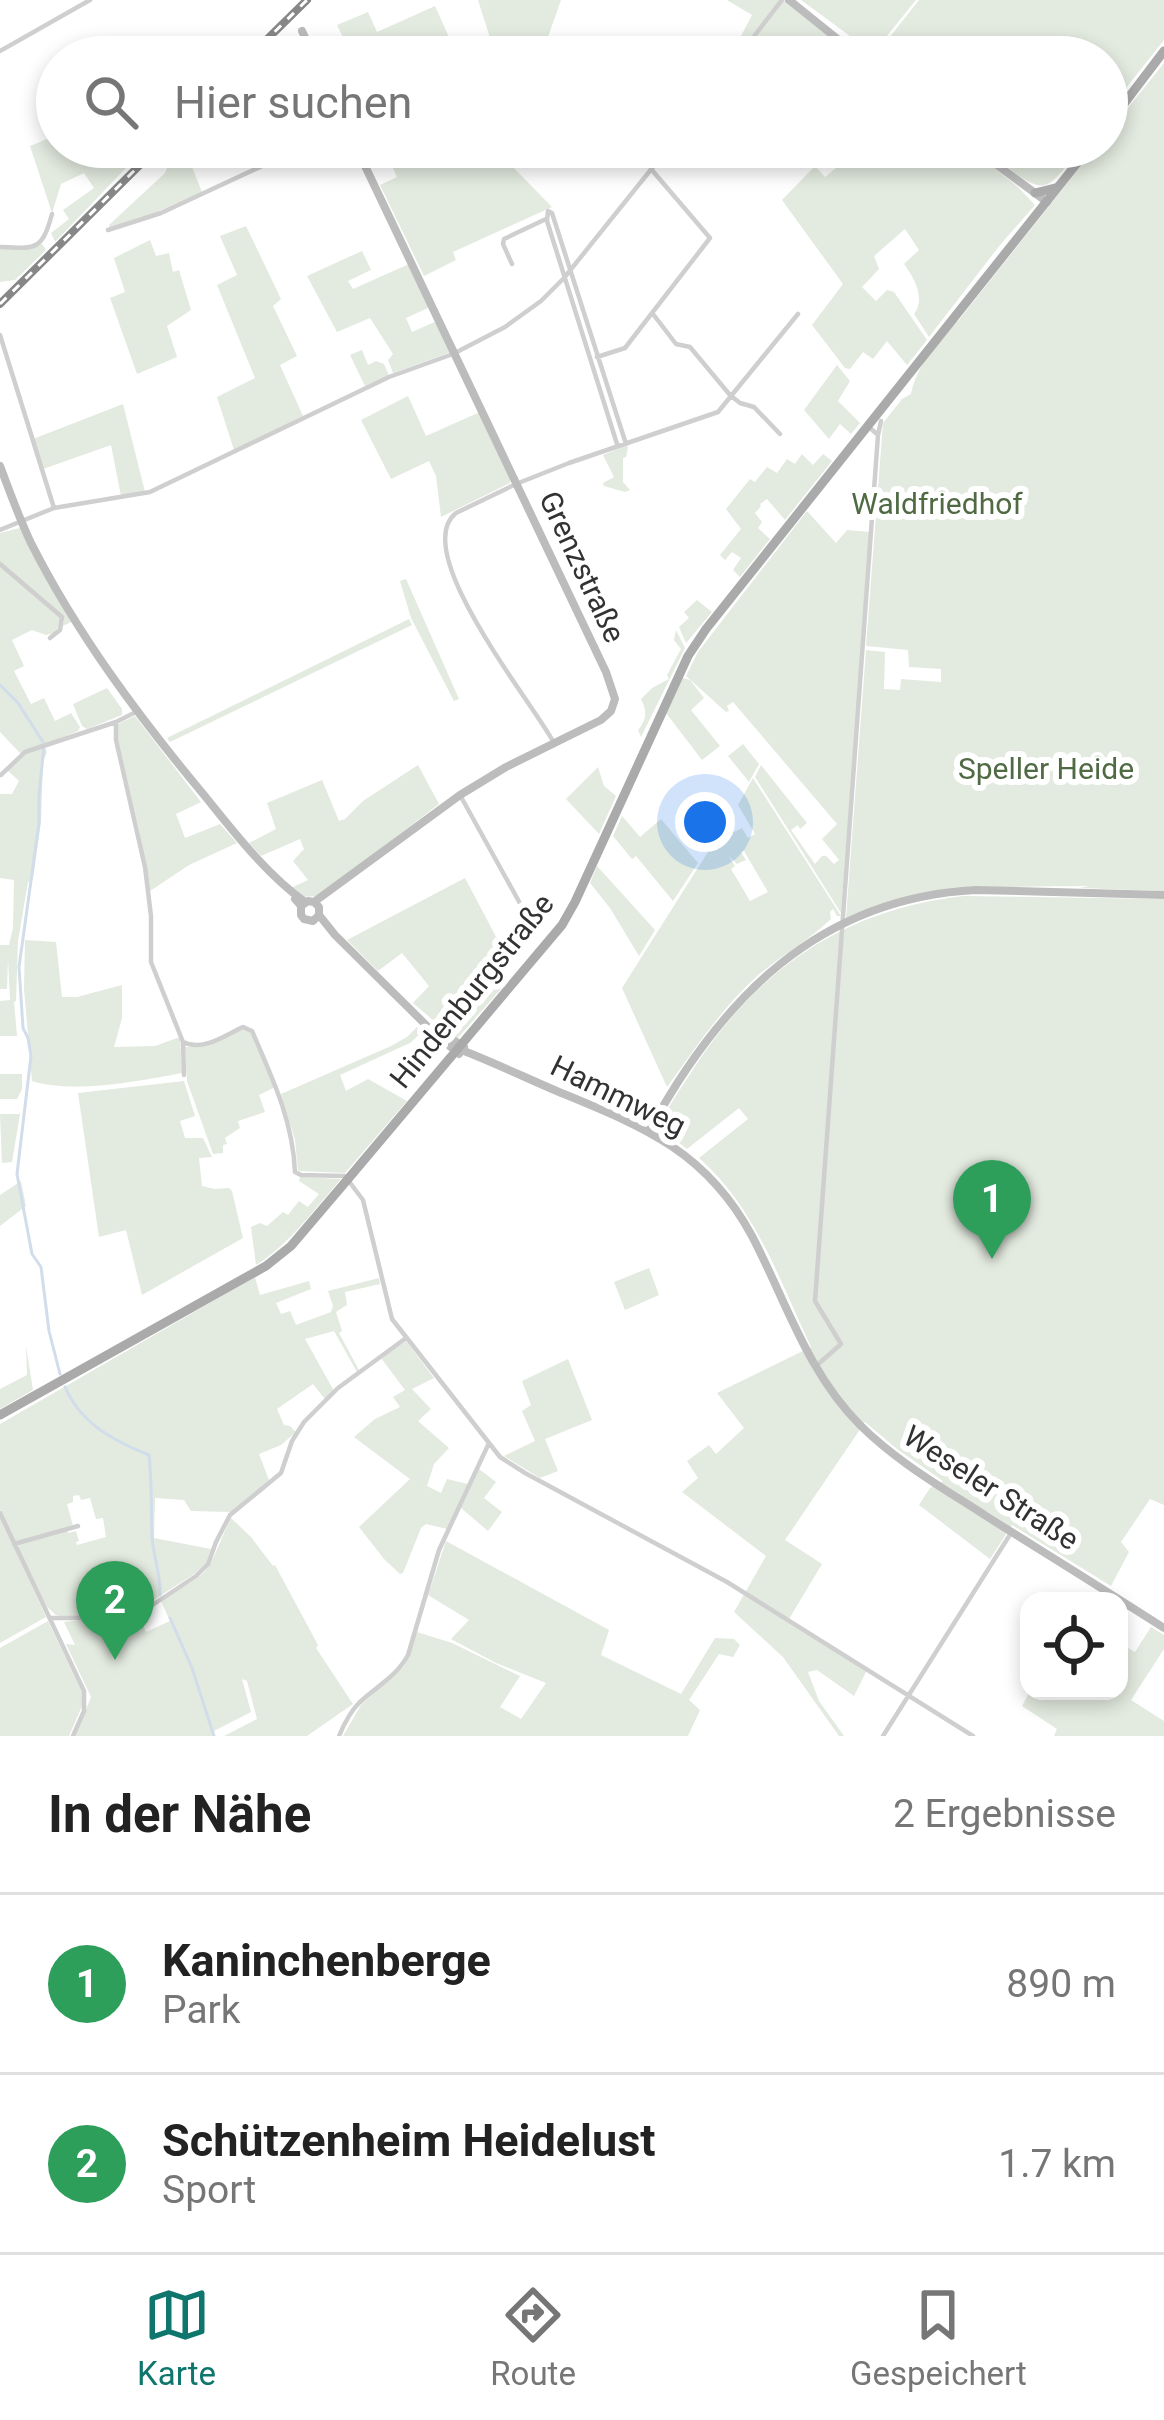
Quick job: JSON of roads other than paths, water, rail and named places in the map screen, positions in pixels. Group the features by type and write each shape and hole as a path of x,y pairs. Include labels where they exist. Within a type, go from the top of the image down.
{"main road":[{"path":"785,0 832,36"},
{"path":"302,31 304,36"},
{"path":"1128,100 1164,54"},
{"name":"Grenzstraße","path":"312,908 460,795 506,766 602,720 615,700 606,672 366,168"},
{"path":"1001,168 1045,204"},
{"name":"Hindenburgstraße","path":"0,1415 266,1266 291,1246 545,948 569,913 688,656 838,464 875,428 1074,168"},
{"path":"1032,192 1060,186"},
{"name":"Hammweg","path":"0,466 22,520 84,634 215,809 335,935 421,1018 461,1048 647,1130 698,1166 735,1209 759,1250 815,1366"},
{"path":"647,1130 721,1022 752,986 790,955 844,923 892,904 951,892 1164,895"},
{"name":"Hammweg","path":"461,1048 501,1067"},
{"name":"Weseler Straße","path":"815,1366 847,1411 883,1446 1164,1628"}],"street":[{"path":"0,51 90,0"},
{"path":"755,36 785,0"},
{"path":"108,230 161,213 258,168"},
{"path":"0,530 54,508 144,494 512,322 564,278 651,169 710,238 625,348 595,358"},
{"path":"618,447 595,358 570,271 550,211 546,219 564,278 595,358 626,444"},
{"path":"0,247 40,243 47,236 52,214"},
{"path":"512,264 504,239 546,219"},
{"path":"653,314 676,344 690,347 730,395 754,407 780,434"},
{"path":"554,743 474,621 445,543 450,517 517,484 713,414 798,314"},
{"path":"0,335 54,508"},
{"path":"815,1366 841,1344 815,1301 875,428"},
{"path":"0,564 62,617 60,630 50,638"},
{"path":"1,775 26,752 138,711"},
{"path":"116,722 116,740 146,867 151,962 183,1042 184,1075"},
{"path":"460,795 522,908 516,923"},
{"path":"183,1042 203,1045 249,1028 286,1113 295,1172 348,1179 363,1200 389,1313 511,1465 727,1582 973,1736"},
{"path":"50,1618 142,1612 196,1576 208,1564 230,1515 281,1473 304,1422 338,1388 406,1338"},
{"path":"339,1736 356,1705 402,1667 439,1550 489,1443"},
{"path":"0,1513 84,1691 84,1711 74,1736"},
{"path":"14,1544 78,1526"},
{"path":"883,1736 1012,1532"}],"waterway":[{"path":"0,685 43,742"},
{"path":"44,746 39,823 19,967 23,1028 31,1056 17,1174 32,1254 41,1267 60,1374"},
{"path":"65,1387 100,1430 149,1455 160,1595"},
{"path":"170,1618 214,1736"}],"railway":[{"path":"270,36 307,0"},
{"path":"0,304 137,168"}],"place":[{"name":"Kaninchenberge","path":"992,1259"},
{"name":"Schützenheim Heidelust","path":"115,1660"}],"park label":[{"name":"Waldfriedhof","path":"937,504"},
{"name":"Speller Heide","path":"1046,769"}]}
